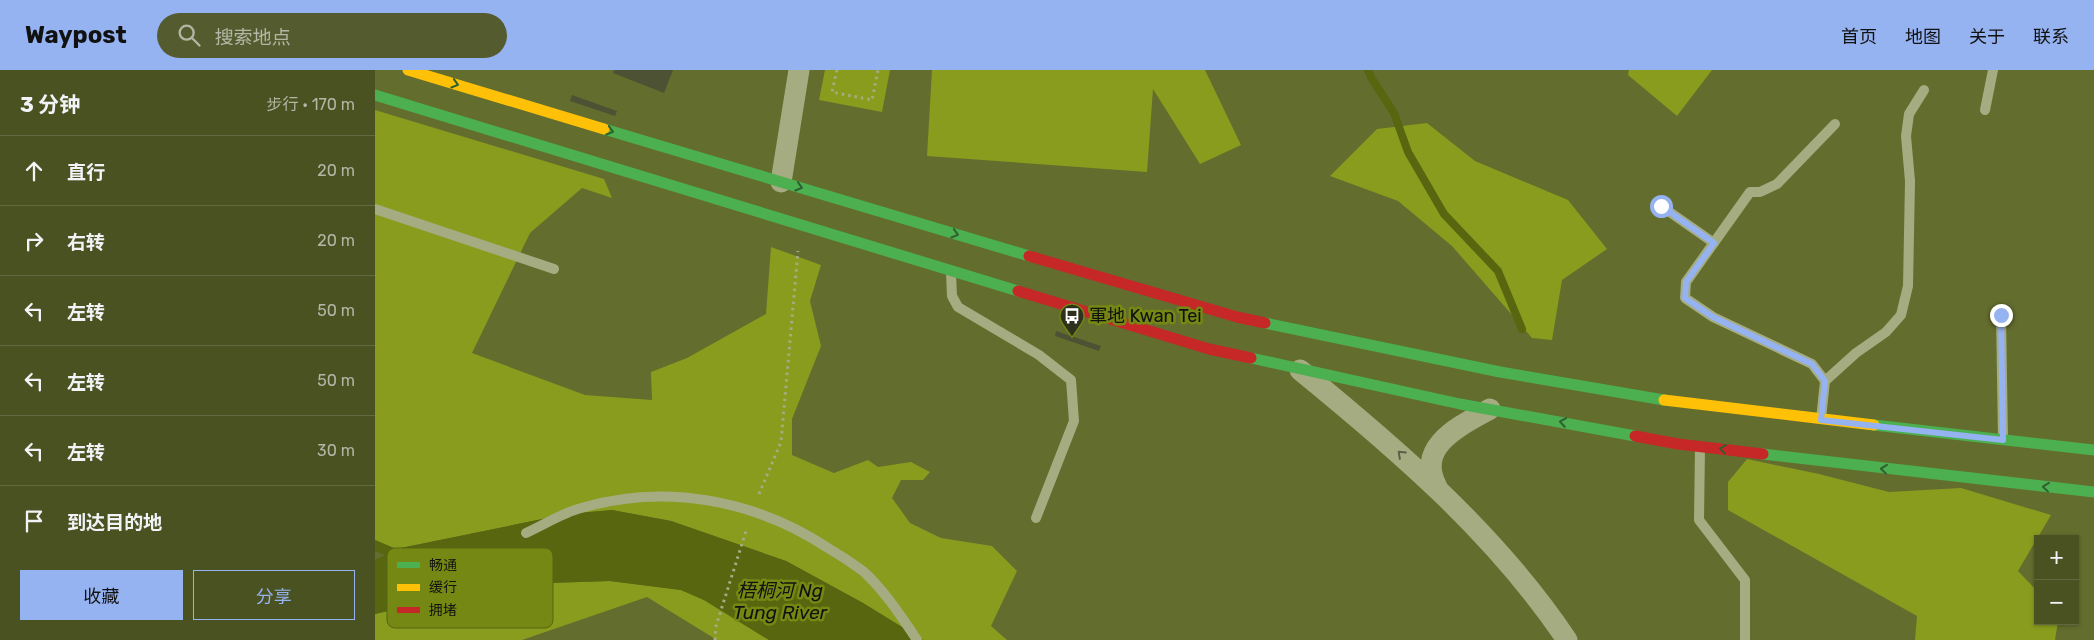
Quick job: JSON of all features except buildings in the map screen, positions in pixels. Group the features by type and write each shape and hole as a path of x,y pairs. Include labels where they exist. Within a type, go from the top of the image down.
{"main road":[{"path":"408,70 1237,317 1500,372 1686,404 2094,450"},
{"path":"375,95 1209,349 1300,370 1490,409 1699,446 2094,492"}],"street":[{"path":"781,182 799,70"},
{"path":"1300,370 1381,436 1437,488 1520,576 1567,640"},
{"path":"1437,488 1429,467 1442,440 1448,433 1490,409"}],"lane":[{"path":"1985,110 1993,70"},
{"path":"1821,420 1825,381 1857,353 1886,332 1901,314 1908,286 1911,181 1906,136 1909,114 1924,90"},
{"path":"1825,381 1812,364 1713,317 1685,298 1686,282 1750,192 1760,192 1777,184 1835,124"},
{"path":"1661,206 1714,243"},
{"path":"375,209 554,269"},
{"path":"951,270 952,296 958,307 1039,355 1071,380 1074,421 1036,518"},
{"path":"2001,315 2003,440"},
{"path":"1699,446 1699,520 1745,580 1745,640"},
{"path":"526,533 580,508 644,496 670,496 708,500 752,510 801,531 863,571 891,603 917,640"}],"path":[{"path":"837,70 832,92 872,100 878,70"},
{"path":"716,638 716,626 752,510 781,442 799,248"}],"shaded area":[{"path":"825,70 890,70 882,112 819,100"},
{"path":"932,70 1205,70 1241,145 1200,164 1153,89 1147,172 927,156"},
{"path":"1629,70 1712,70 1677,116 1628,75"},
{"path":"375,110 604,179 612,198 582,188 530,233 472,353 585,395 652,400 651,372 687,358 766,314 771,247 821,265 810,301 821,346 792,419 792,455 834,473 868,460 878,467 911,462 930,472 923,480 901,480 892,498 910,523 941,538 992,546 1017,571 991,626 1007,640 923,640 863,603 786,561 671,521 612,510 567,514 401,548 394,548 375,540"},
{"path":"1427,123 1475,161 1568,200 1607,249 1562,280 1552,340 1532,338 1452,246 1398,201 1330,176 1377,129"},
{"path":"1747,459 1819,474 1889,492 1961,488 2051,515 2039,535 2034,535 2034,544 2018,571 2034,588 2034,625 2057,625 2055,640 1915,640 1917,616 1728,510 1728,482"},
{"path":"610,581 681,590 704,600 769,640 717,640 647,597 522,640 375,640 375,614 387,611 387,628 553,628 553,583"}],"water":[{"name":"梧桐河 Ng Tung River","path":"612,510 671,521 786,561 863,603 923,640 769,640 704,600 681,590 610,581 553,583 553,548 401,548 567,514"},
{"name":"梧桐河 Ng Tung River","path":"375,540 394,548 387,548 387,611 375,614 375,560 385,555 375,551"}],"waterway":[{"path":"1368,70 1394,113 1408,152 1444,214 1498,271 1522,329"}],"traffic: fast":[{"path":"375,95 1018,291"},
{"path":"604,129 1029,256"},
{"path":"1265,323 1500,372 1664,400"},
{"path":"1251,358 1460,404 1635,436"},
{"path":"1874,425 2094,450"},
{"path":"1763,454 2094,492"}],"traffic: slow":[{"path":"408,70 604,129"},
{"path":"1664,400 1874,425"}],"traffic: jam":[{"path":"1029,256 1237,317 1265,323"},
{"path":"1018,291 1209,349 1251,358"},
{"path":"1635,436 1678,444 1763,454"}],"place":[{"name":"軍地 Kwan Tei","path":"1072,337"}],"route":[{"path":"1661,206 1714,243 1686,282 1685,298 1713,317 1812,364 1825,381 1821,420 2003,440 2001,315"}]}
